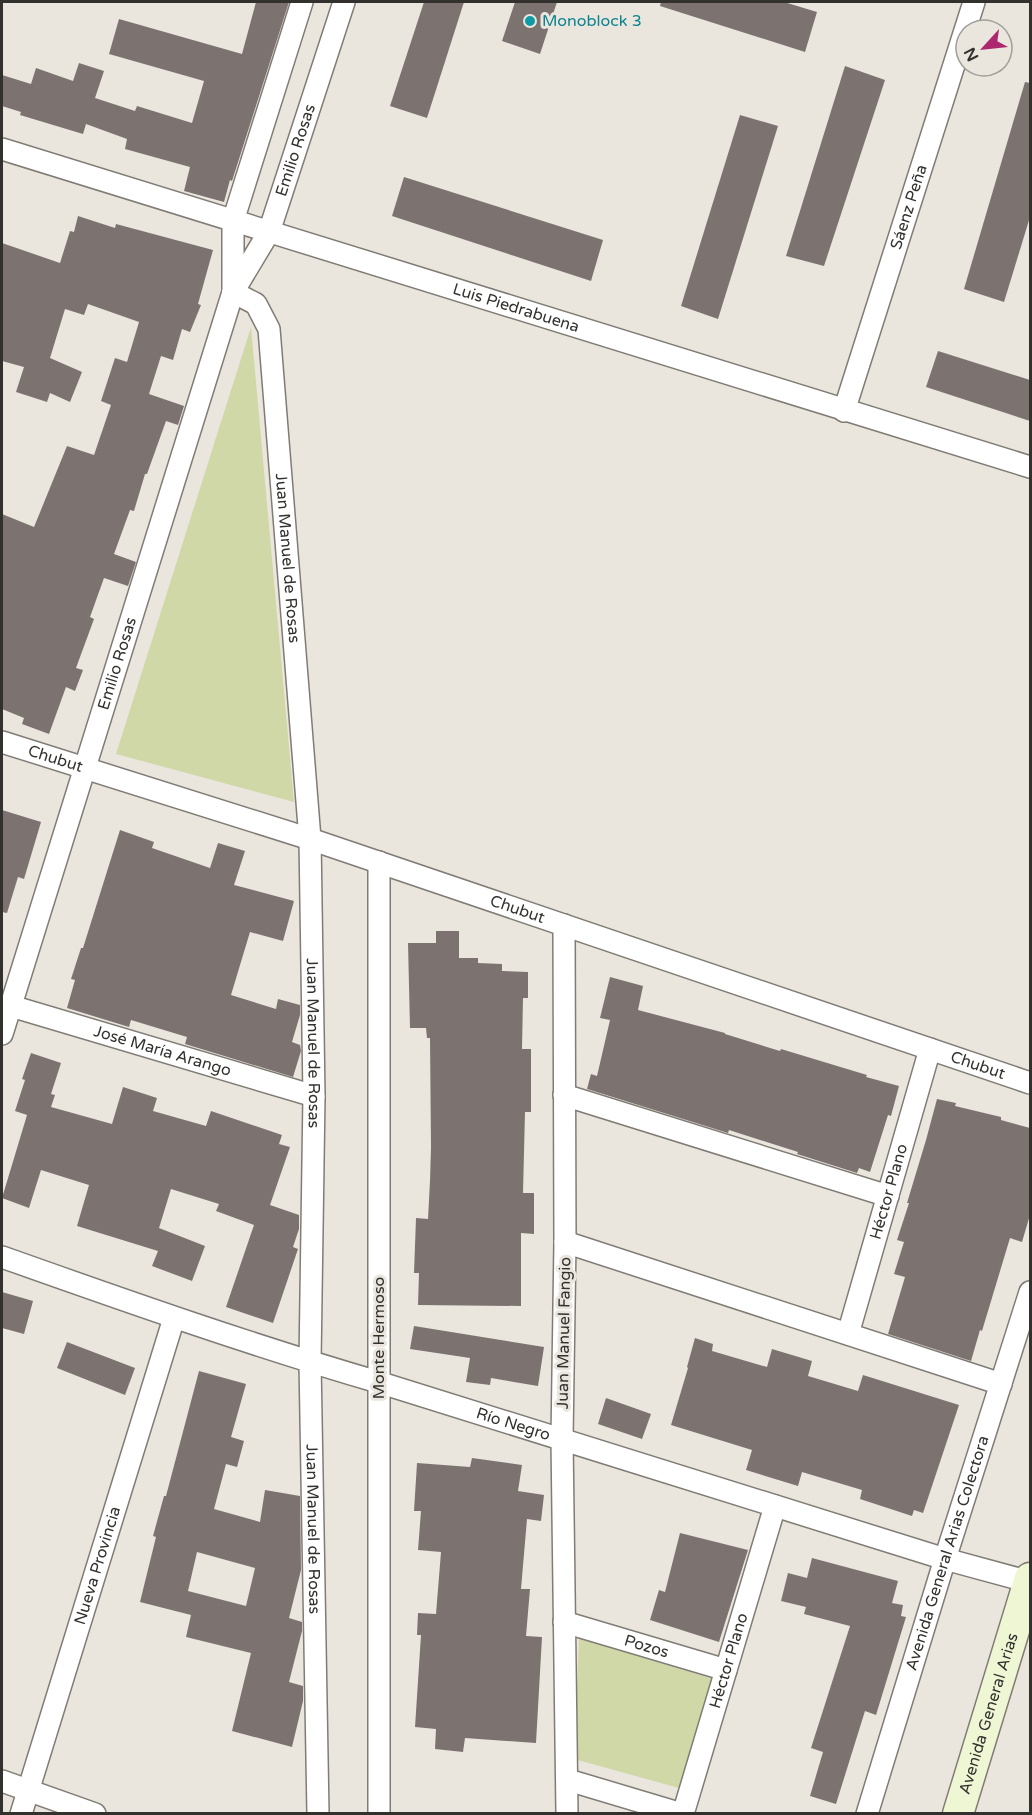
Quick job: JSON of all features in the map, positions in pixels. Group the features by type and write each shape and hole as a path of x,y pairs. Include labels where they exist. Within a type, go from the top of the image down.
{"main road":[{"name":"Avenida General Arias","path":"958,1814 1030,1581"}],"street":[{"name":"Emilio Rosas","path":"233,292 233,221 302,2"},
{"name":"Emilio Rosas","path":"2,1034 233,292 269,232 344,2"},
{"name":"Sáenz Peña","path":"844,411 974,2"},
{"name":"Luis Piedrabuena","path":"2,149 1030,467"},
{"name":"Juan Manuel de Rosas","path":"233,292 256,304 269,329 310,838 314,1096 309,1362 318,1814"},
{"name":"Chubut","path":"2,742 310,838 1030,1083"},
{"name":"Monte Hermoso","path":"379,1814 380,862"},
{"name":"Juan Manuel Fangio","path":"564,925 565,1242 562,1439 567,1814"},
{"name":"José María Arango","path":"11,1006 314,1096"},
{"name":"Héctor Plano","path":"848,1334 930,1049"},
{"path":"564,1095 888,1196"},
{"path":"565,1242 1001,1384"},
{"name":"Río Negro","path":"2,1257 174,1318 309,1362 945,1558 1030,1581"},
{"name":"Avenida General Arias Colectora","path":"867,1814 945,1558 1030,1292"},
{"name":"Nueva Provincia","path":"21,1814 174,1318"},
{"name":"Héctor Plano","path":"683,1814 775,1506"},
{"name":"Pozos","path":"564,1622 726,1670"},
{"path":"568,1780 683,1814"},
{"path":"2,1781 95,1814"}],"green space":[{"path":"251,327 294,802 116,754"},
{"path":"579,1638 713,1679 679,1788 574,1759"}],"building":[{"path":"256,2 289,2 224,202 184,191 190,167 125,149 127,139 86,124 83,134 20,115 21,112 2,106 2,75 31,84 36,68 73,81 79,63 104,71 95,98 135,111 137,106 192,123 204,81 109,54 119,19 242,54"},
{"path":"424,2 464,2 427,118 390,106"},
{"name":"Monoblock 3","path":"515,2 557,2 540,54 502,41"},
{"path":"661,2 784,2 817,12 805,52 660,6"},
{"path":"845,66 885,80 824,266 786,256"},
{"path":"1025,82 1030,83 1030,217 1004,302 964,289"},
{"path":"740,115 778,126 718,319 681,306"},
{"path":"404,177 603,240 591,281 392,216"},
{"path":"78,216 115,228 116,224 213,250 198,304 201,305 190,332 182,329 173,360 161,356 149,394 184,406 178,425 166,421 147,474 145,474 134,511 130,510 114,554 136,562 128,586 104,578 90,617 94,619 76,668 83,670 75,691 66,687 49,734 22,724 24,718 2,709 2,514 34,527 67,446 94,455 111,405 101,401 115,358 127,362 139,322 88,304 84,315 65,309 50,358 82,372 70,402 50,393 47,402 16,392 24,367 2,361 2,243 60,263 70,231 74,232"},
{"path":"938,351 1030,380 1030,421 926,387"},
{"path":"2,810 41,822 24,879 18,877 7,913 2,912"},
{"path":"120,830 154,842 152,848 210,868 218,843 245,851 234,885 294,901 283,941 250,932 231,995 276,1009 278,999 300,1005 300,1015 292,1042 300,1045 301,1051 293,1077 185,1044 187,1037 131,1020 129,1027 67,1008 75,980 71,979"},
{"path":"436,931 459,931 459,958 478,958 478,963 502,964 502,971 528,972 528,998 523,998 522,1049 531,1049 531,1112 525,1112 523,1193 534,1193 534,1234 521,1233 521,1306 418,1305 419,1273 414,1273 416,1218 428,1219 430,1181 430,1038 427,1038 426,1028 410,1028 408,943 436,943"},
{"path":"610,977 643,986 638,1010 725,1033 780,1051 781,1049 899,1086 891,1116 888,1115 870,1172 859,1168 857,1173 729,1130 728,1133 587,1089 591,1074 597,1076 610,1020 600,1018"},
{"path":"31,1053 61,1063 51,1094 55,1095 51,1107 112,1124 123,1087 157,1098 153,1111 206,1126 211,1111 282,1135 279,1144 290,1147 270,1205 299,1215 299,1229 293,1247 298,1249 273,1323 226,1307 254,1225 216,1211 219,1204 171,1189 159,1228 205,1246 192,1281 152,1266 158,1251 77,1226 89,1185 41,1170 29,1208 2,1198 27,1115 15,1111"},
{"path":"937,1099 956,1103 955,1106 1001,1117 1001,1120 1030,1128 1030,1215 1022,1242 1010,1238 971,1361 888,1334 905,1277 894,1274 904,1242 897,1240"},
{"path":"2,1292 33,1301 24,1334 2,1328"},
{"path":"414,1326 544,1347 538,1386 491,1378 490,1385 466,1382 470,1358 410,1349"},
{"path":"695,1338 713,1344 712,1351 767,1367 772,1349 812,1361 808,1376 858,1391 863,1375 959,1405 923,1513 914,1510 912,1516 860,1499 862,1490 802,1472 798,1486 746,1470 752,1450 671,1425"},
{"path":"67,1342 135,1368 125,1395 57,1368"},
{"path":"199,1371 246,1384 231,1437 244,1441 237,1467 226,1464 214,1509 260,1522 265,1490 300,1496 301,1570 289,1618 302,1622 302,1631 289,1682 303,1686 303,1701 292,1747 232,1731 251,1653 186,1637 191,1615 140,1602 156,1537 153,1536 164,1496 166,1496","holes":["197,1552 255,1568 246,1606 188,1591"]},
{"path":"606,1398 651,1414 642,1439 598,1424"},
{"path":"472,1458 522,1465 518,1491 544,1495 541,1521 527,1519 521,1589 530,1589 526,1636 542,1637 536,1743 465,1738 463,1752 435,1749 436,1729 415,1727 421,1635 417,1635 418,1613 436,1614 441,1552 418,1550 421,1511 414,1511 417,1463 470,1467"},
{"path":"680,1533 748,1550 719,1642 650,1620 659,1590 665,1592"},
{"path":"812,1558 898,1581 892,1603 903,1605 901,1616 906,1617 876,1715 865,1711 836,1804 810,1796 823,1752 811,1748 850,1626 804,1614 806,1607 781,1601 788,1573 807,1578"}],"place":[{"name":"Monoblock 3","path":"530,21"}]}
